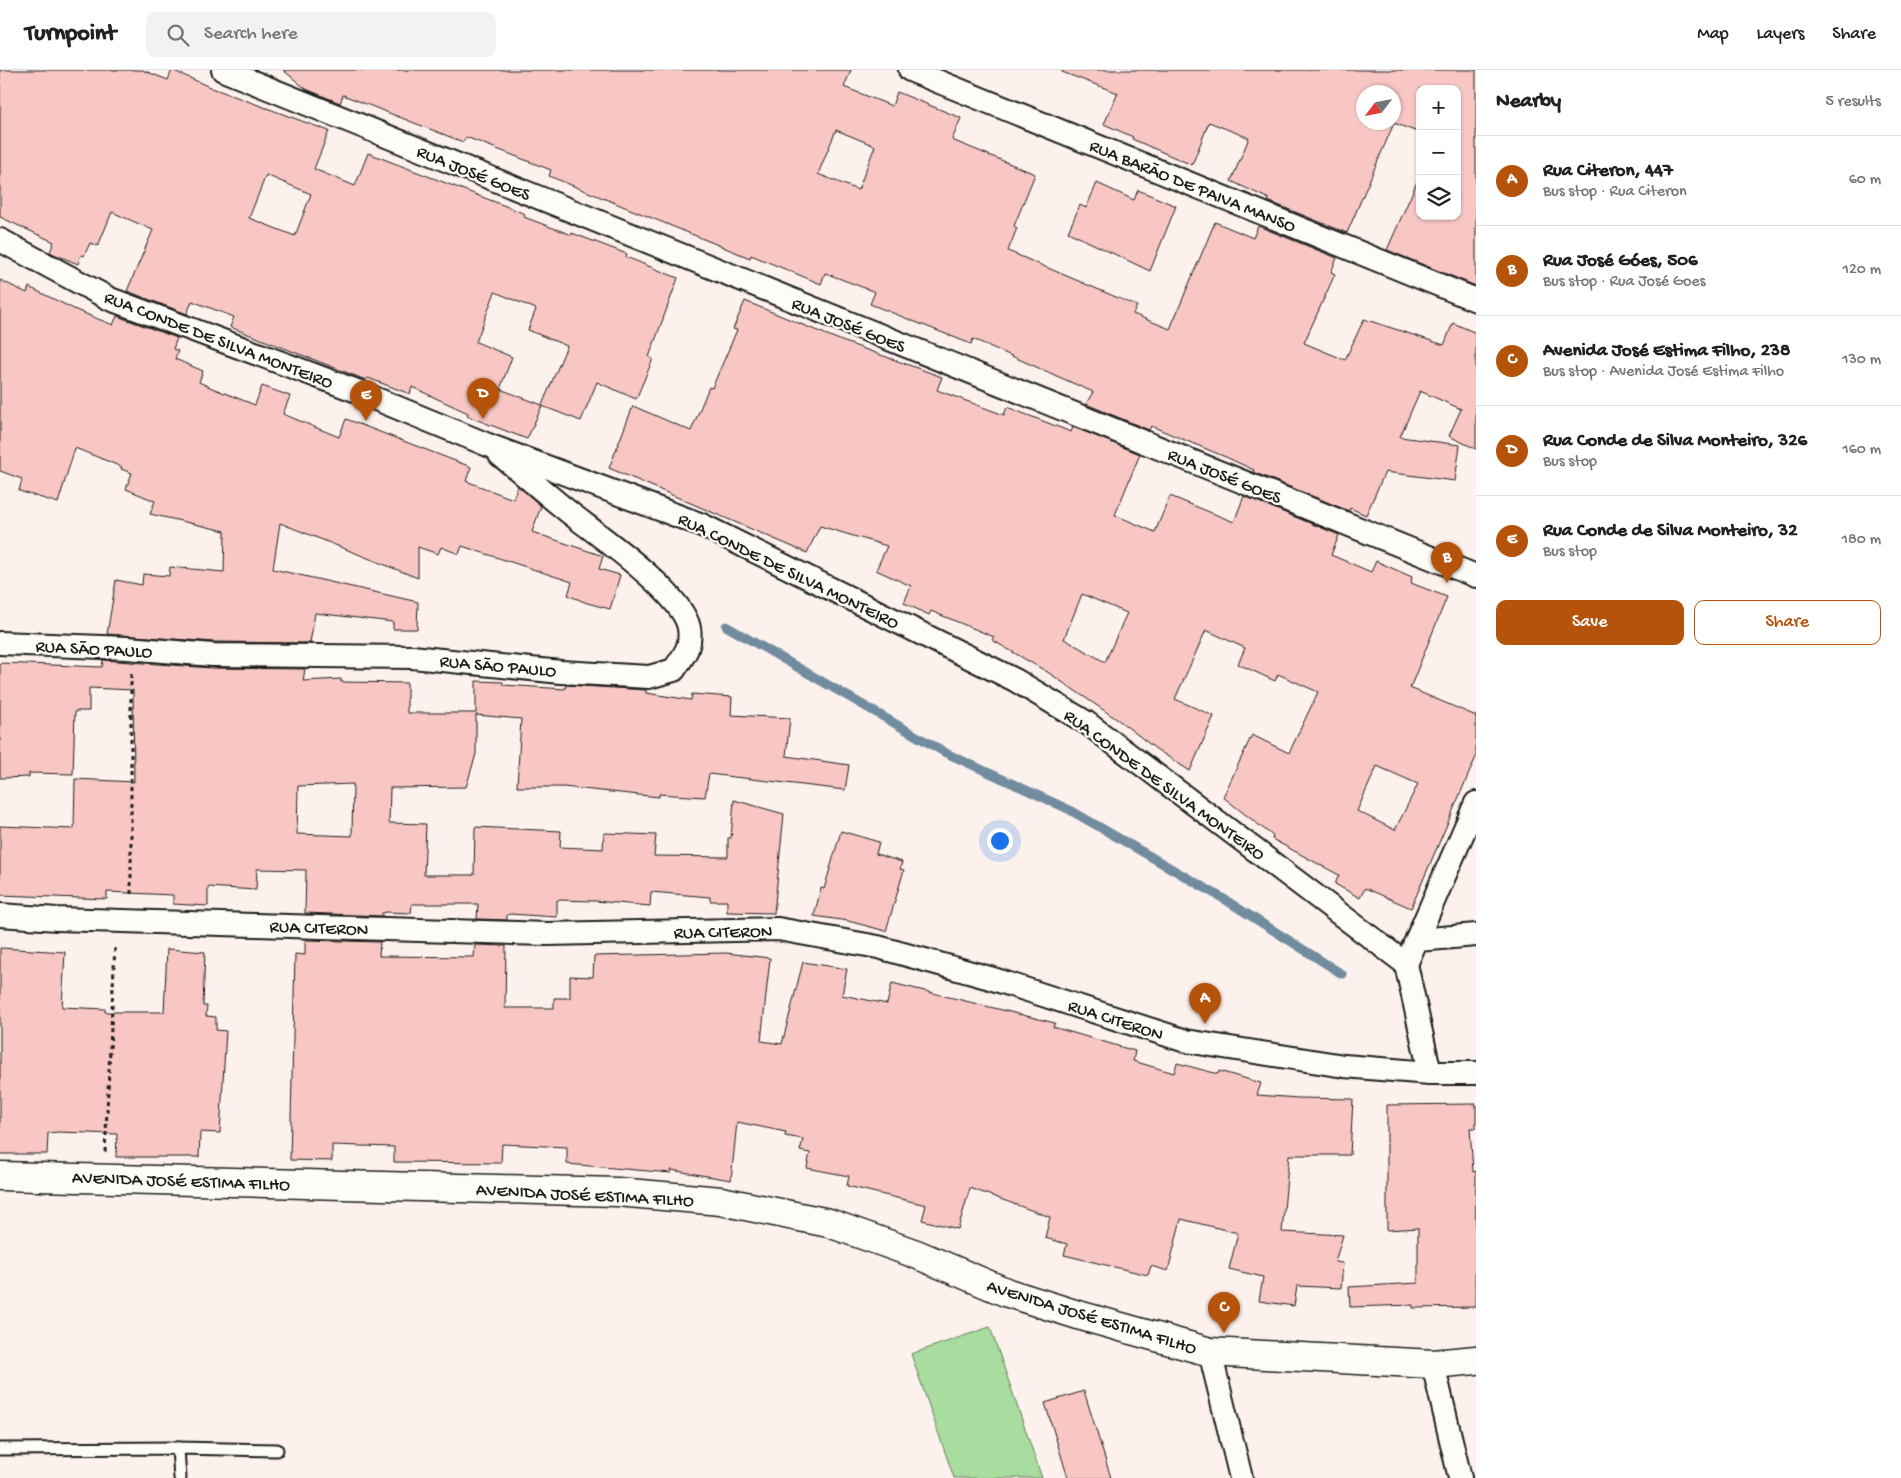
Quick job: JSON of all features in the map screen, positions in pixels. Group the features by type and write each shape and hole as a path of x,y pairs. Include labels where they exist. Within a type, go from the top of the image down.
{"street":[{"name":"RUA JOSÉ GOES","path":"223,70 252,77 1476,576"},
{"name":"RUA BARÃO DE PAIVA MANSO","path":"910,70 1476,300"},
{"name":"RUA CONDE DE SILVA MONTEIRO","path":"0,240 110,299 702,525 1016,680 1087,723 1406,964"},
{"name":"RUA SÃO PAULO","path":"0,643 214,655 412,657 561,672 649,677 674,670 690,646 689,627 675,601 617,549 570,513 488,444"},
{"path":"1430,1073 1406,964 1476,803"},
{"name":"RUA CITERON","path":"0,915 124,921 547,934 778,929 878,947 990,978 1186,1041 1344,1066 1430,1073 1476,1073"},
{"path":"1418,940 1476,935"},
{"name":"AVENIDA JOSÉ ESTIMA FILHO","path":"0,1176 617,1192 721,1201 830,1223 916,1254 1008,1293 1210,1352 1433,1364 1476,1360"},
{"path":"1210,1352 1241,1478"},
{"path":"1433,1364 1460,1478"}],"lane":[{"path":"0,1448 277,1450"},
{"path":"178,1448 180,1478"}],"path":[{"path":"103,1178 113,1012 124,921 131,649"}],"green space":[{"path":"990,1327 1042,1478 954,1478 911,1354"}],"building":[{"path":"0,70 142,70 168,80 172,70 212,88 329,131 314,169 355,186 368,153 508,207 525,214 524,217 627,254 626,257 678,278 649,357 653,359 636,399 597,382 581,421 542,406 527,439 467,416 468,413 412,387 410,394 368,378 366,380 230,327 234,317 192,301 187,314 127,291 153,230 112,212 98,246 90,243 84,256 81,255 78,264 50,252 54,242 0,217","holes":["266,175 311,194 295,236 249,218","495,292 536,309 528,330 567,346 542,405 500,389 512,357 476,342"]},
{"path":"283,70 851,70 844,87 892,106 897,92 961,118 952,140 1035,174 1014,226 1017,228 1008,251 1137,306 1133,314 1170,329 1215,222 1253,238 1258,226 1337,258 1331,272 1335,274 1304,343 1345,360 1364,319 1444,345 1453,323 1476,333 1476,449 1449,436 1461,409 1420,391 1400,437 1460,445 1455,481 1385,472 1366,515 1350,508 1349,511 1253,472 1254,470 1228,458 1151,426 1149,430 1086,404 1093,392 973,339 971,344 870,304 875,292 825,273 821,284 751,255 750,258 549,176 551,170 466,137 463,142 343,95 340,103 306,89","holes":["836,130 875,146 858,190 818,174"]},
{"path":"1062,70 1476,70 1476,286 1387,250 1416,184 1416,220 1461,220 1461,85 1416,85 1416,131 1401,126 1401,85 1356,85 1356,130 1391,130 1347,233 1268,201 1269,199 1231,181 1249,138 1209,122 1192,165 1132,139 1133,137 1104,124 1118,93 1062,72"},
{"path":"1097,183 1134,200 1138,190 1176,206 1150,271 1068,232 1080,205 1086,208"},
{"path":"0,280 27,293 29,287 76,310 113,325 117,316 177,338 173,349 178,351 175,359 203,371 199,382 212,388 255,405 262,386 290,396 283,414 339,437 346,419 471,467 466,481 513,499 518,486 541,506 532,532 603,556 599,569 620,575 610,609 587,603 568,595 572,582 462,546 459,554 441,547 438,554 418,547 418,578 280,523 273,569 418,602 417,629 393,629 393,622 315,613 310,643 214,642 107,634 116,580 142,585 143,574 169,576 170,567 224,572 225,531 150,514 155,501 126,489 132,473 75,448 58,503 19,491 22,479 0,471"},
{"path":"745,301 842,341 942,377 937,390 1004,415 1007,407 1071,432 1073,427 1140,454 1115,515 1155,532 1170,496 1234,522 1244,496 1339,535 1331,555 1371,572 1376,561 1412,577 1411,583 1447,597 1410,688 1476,716 1476,757 1411,908 1365,888 1360,898 1335,884 1339,875 1272,839 1273,836 1223,797 1252,735 1289,753 1318,692 1278,674 1275,681 1238,664 1245,648 1206,630 1175,699 1214,716 1190,771 1049,673 992,640 994,637 931,611 929,615 904,603 911,586 876,570 887,546 820,526 807,553 609,468 633,406 691,431 709,387 712,388 737,330 733,329","holes":["1082,594 1127,613 1105,662 1064,639","1377,766 1418,784 1395,830 1357,811"]},
{"path":"103,660 212,668 305,669 303,681 341,679 341,682 407,683 407,713 476,713 476,681 503,682 503,685 565,689 566,685 646,690 646,693 691,700 692,694 732,697 731,715 790,718 786,756 849,765 845,790 709,774 705,797 659,794 659,797 563,787 517,787 521,719 476,715 476,754 466,787 390,788 389,823 426,824 424,875 474,875 475,827 561,831 560,847 603,849 604,833 656,835 654,856 728,857 728,838 731,838 734,800 784,814 774,913 727,912 727,901 710,901 710,897 651,892 650,906 557,900 557,917 510,914 507,915 507,920 477,919 478,904 412,904 411,913 387,912 382,913 382,916 305,913 306,870 257,869 256,890 208,887 208,906 173,904 173,895 107,892 107,899 0,895 0,826 74,829 75,779 134,782 133,690 89,688 89,711 75,711 73,774 29,773 29,777 0,778 0,663 102,667","holes":["353,784 352,836 297,834 298,786"]},
{"path":"841,831 879,842 876,854 902,862 900,869 904,870 886,931 848,921 814,916 821,888 824,889"},
{"path":"305,940 380,942 379,956 474,957 475,945 506,946 505,1008 554,1008 554,998 570,998 570,976 593,977 594,956 726,953 770,958 761,1041 782,1044 803,962 847,969 842,995 887,1004 892,983 1055,1023 1053,1027 1135,1051 1133,1061 1174,1073 1177,1063 1218,1074 1219,1071 1261,1083 1257,1095 1353,1099 1350,1155 1289,1155 1282,1232 1343,1235 1335,1262 1343,1263 1341,1288 1297,1286 1294,1306 1259,1301 1263,1277 1229,1269 1238,1233 1181,1219 1168,1271 1151,1266 1148,1275 1064,1255 1067,1244 1045,1238 1050,1217 970,1188 958,1229 922,1220 926,1205 847,1186 849,1176 807,1168 810,1153 800,1151 803,1139 785,1136 786,1132 737,1122 731,1180 671,1170 671,1173 567,1164 567,1147 502,1144 501,1163 394,1162 394,1147 332,1145 332,1161 290,1160 295,954 305,955"},
{"path":"0,948 65,952 62,1007 105,1009 105,1012 164,1012 167,949 205,952 203,1006 207,1006 206,1016 216,1017 216,1030 226,1031 220,1133 200,1132 199,1157 116,1157 117,1134 58,1132 48,1133 47,1154 0,1154"},
{"path":"1476,1104 1476,1128 1470,1128 1473,1172 1476,1171 1475,1307 1413,1308 1413,1305 1350,1307 1349,1287 1418,1283 1418,1228 1387,1230 1387,1105"},
{"path":"1084,1391 1111,1478 1068,1478 1045,1403"}],"waterway":[{"path":"726,626 946,753 1070,810 1224,899 1342,974"}],"place":[{"name":"Rua Conde de Silva Monteiro, 326","path":"483,419"},
{"name":"Rua Conde de Silva Monteiro, 32","path":"366,421"},
{"name":"Rua José Góes, 506","path":"1447,583"},
{"name":"Rua Citeron, 447","path":"1205,1024"},
{"name":"Avenida José Estima Filho, 238","path":"1224,1333"}]}
